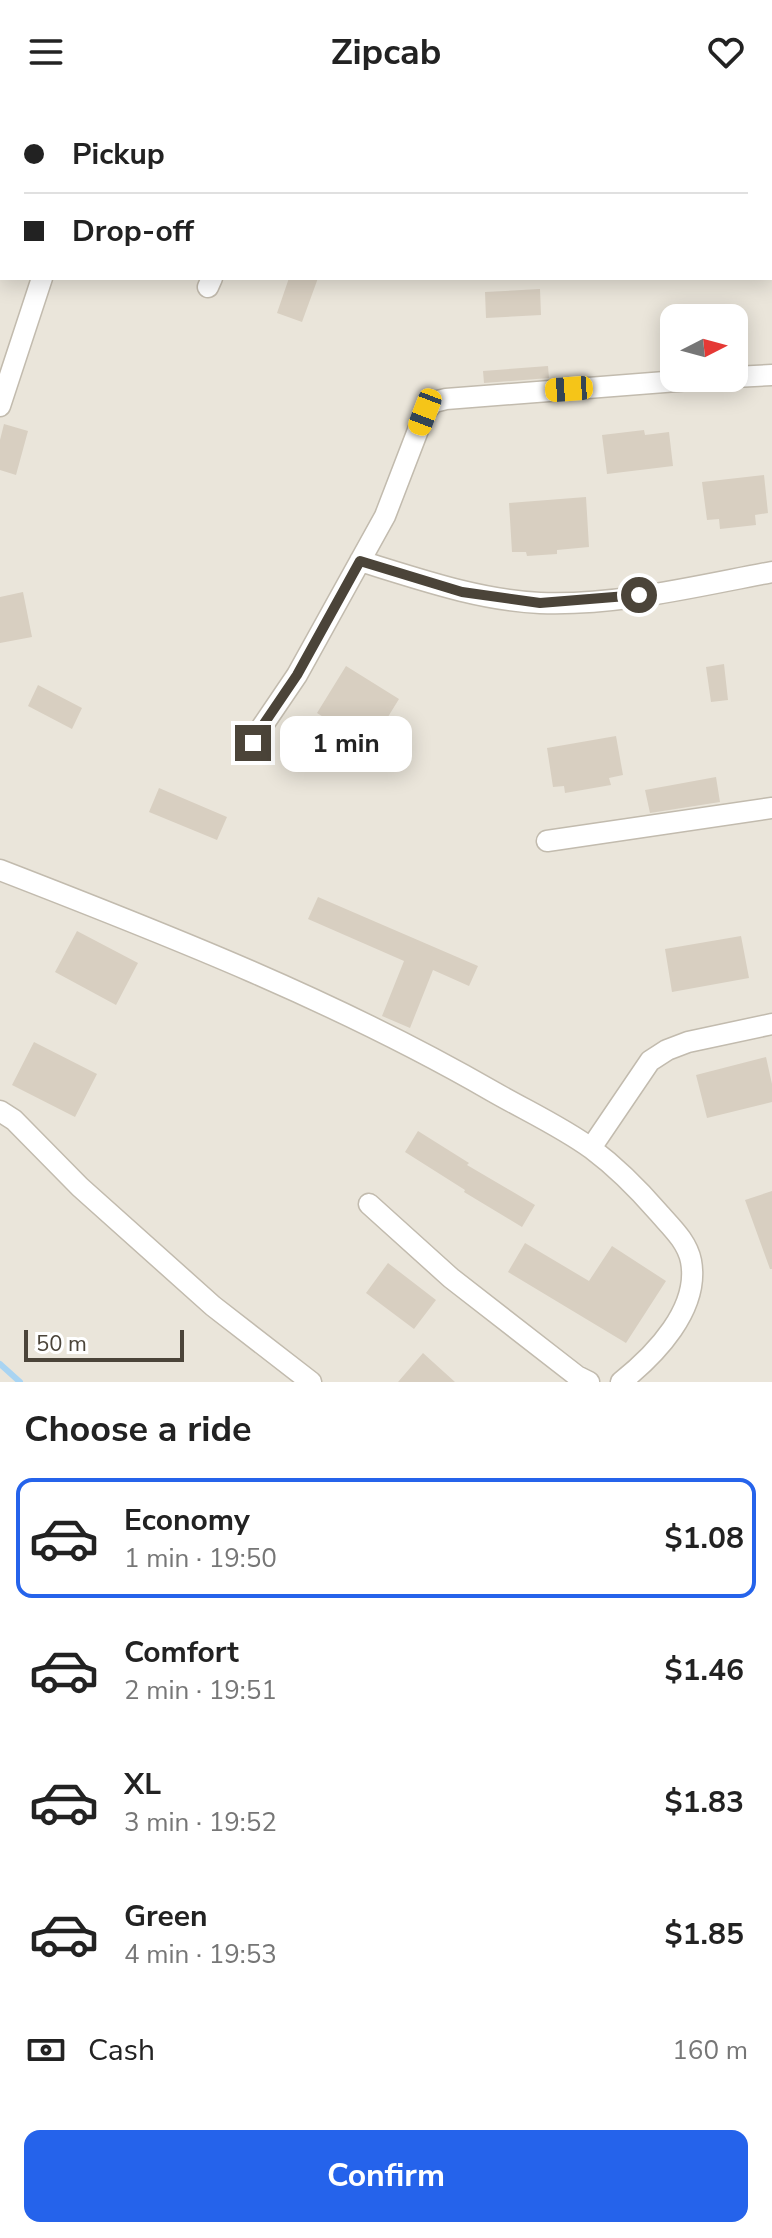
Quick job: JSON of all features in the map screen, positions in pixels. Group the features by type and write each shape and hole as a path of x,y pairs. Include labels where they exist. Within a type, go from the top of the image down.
{"street":[{"path":"0,406 41,280"},
{"path":"748,376 772,375"},
{"path":"253,743 297,675 385,516 425,412 434,402 660,382"},
{"path":"360,561 462,592 540,603 624,597 772,572"},
{"path":"547,841 772,808"},
{"path":"0,870 301,993 452,1068 591,1148 637,1189 682,1239 692,1262 691,1288 671,1330 639,1368 621,1382"},
{"path":"591,1148 650,1061 688,1042 772,1024"},
{"path":"0,1111 14,1120 80,1187 213,1306 311,1382"},
{"path":"369,1204 451,1278 577,1376 589,1382"}],"shaded area":[{"path":"0,280 772,280 772,1382 0,1382"}],"building":[{"path":"288,280 317,280 302,322 277,313"},
{"path":"540,289 541,315 486,318 485,292"},
{"path":"548,366 549,378 484,383 483,371"},
{"path":"4,424 28,431 16,475 0,470 0,440"},
{"path":"644,430 645,435 669,432 673,466 607,474 602,435"},
{"path":"764,475 768,513 755,515 756,525 720,529 719,519 707,520 702,482"},
{"path":"586,497 589,547 527,556 526,552 512,552 509,503"},
{"path":"23,592 32,637 0,643 0,597"},
{"path":"724,664 728,700 711,702 706,667"},
{"path":"346,666 399,699 370,746 317,713"},
{"path":"38,685 82,708 72,729 28,706"},
{"path":"616,736 623,775 609,778 611,785 565,793 564,786 553,787 547,748"},
{"path":"716,777 720,802 650,813 645,790"},
{"path":"159,788 227,817 217,840 149,812"},
{"path":"318,897 478,966 469,986 433,970 410,1028 382,1016 404,961 308,919"},
{"path":"77,931 138,963 116,1005 55,972"},
{"path":"741,936 749,978 672,992 665,949"},
{"path":"34,1042 97,1074 75,1117 12,1085"},
{"path":"766,1057 772,1102 707,1118 696,1075"},
{"path":"418,1131 469,1163 467,1165 535,1205 522,1227 405,1152"},
{"path":"772,1191 772,1269 770,1269 745,1200"},
{"path":"525,1243 589,1281 612,1246 666,1281 626,1343 508,1272"},
{"path":"388,1263 436,1300 414,1329 366,1293"},
{"path":"423,1353 455,1382 398,1382"}],"waterway":[{"path":"0,1364 20,1382"}],"route":[{"path":"253,743 297,675 360,561 462,592 540,603 639,595"}]}
